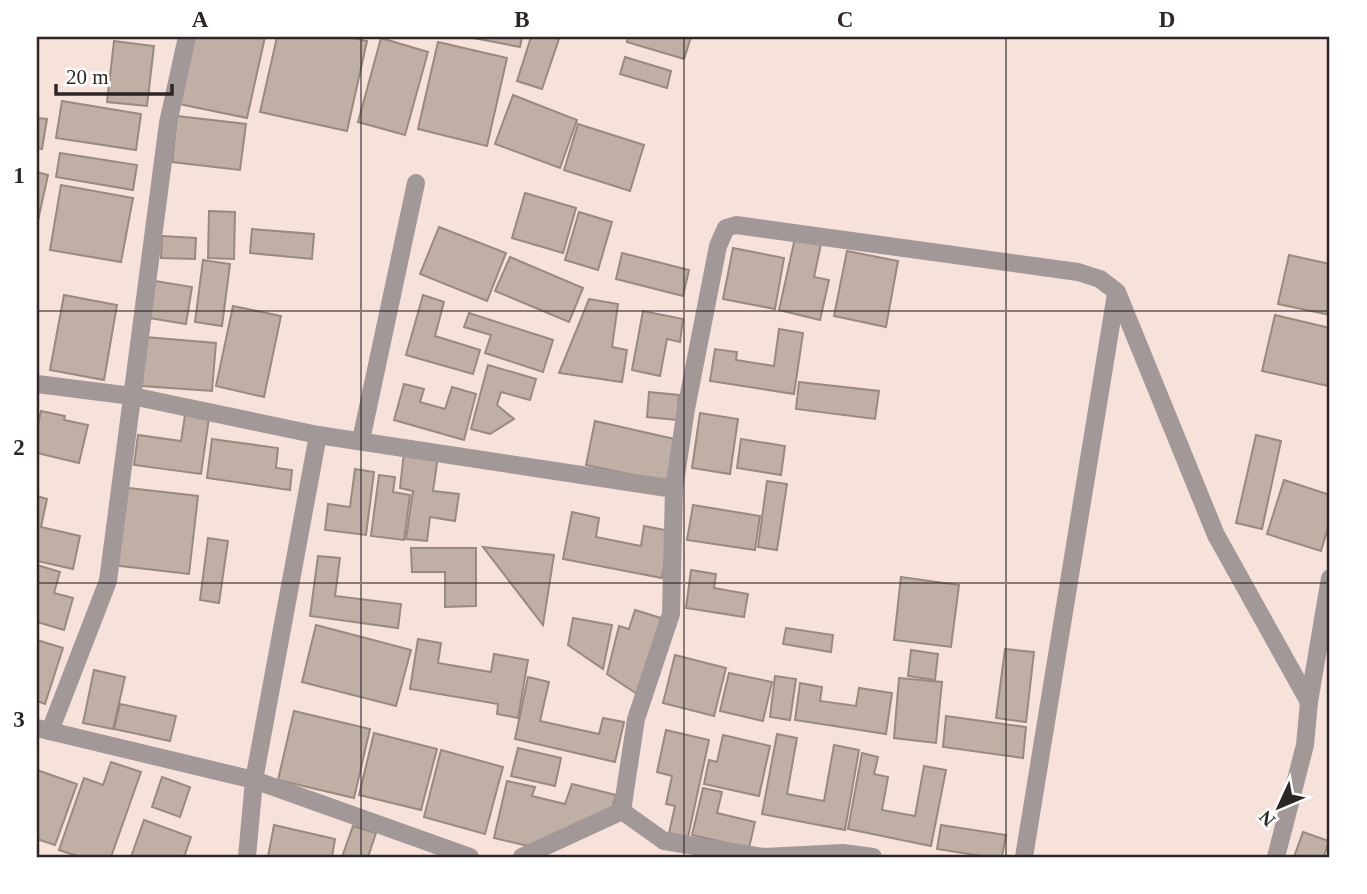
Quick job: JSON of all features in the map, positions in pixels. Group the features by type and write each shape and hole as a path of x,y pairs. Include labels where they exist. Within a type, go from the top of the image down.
{"street":[{"path":"187,37 168,123 108,581 44,729 254,780 470,857"},
{"path":"361,440 416,183"},
{"path":"622,811 636,719 671,614 674,489 686,409 718,246 726,228 736,225 1078,272 1100,279 1116,292 1216,535 1309,702"},
{"path":"1024,857 1116,292"},
{"path":"37,384 132,396 318,435 674,489"},
{"path":"247,857 254,780 318,435"},
{"path":"1276,857 1305,745 1309,702 1330,578"},
{"path":"622,811 661,849 764,857 873,857"},
{"path":"522,857 622,811"}],"building":[{"path":"193,37 265,37 247,118 179,104"},
{"path":"277,37 347,37 367,41 347,131 260,112"},
{"path":"468,37 522,37 520,47"},
{"path":"531,37 559,39 542,89 517,81"},
{"path":"628,37 691,37 684,59 627,42"},
{"path":"381,38 428,52 405,135 358,122"},
{"path":"114,41 154,46 147,106 107,102"},
{"path":"438,42 507,58 487,146 418,129"},
{"path":"625,57 671,71 667,88 620,74"},
{"path":"513,95 577,120 560,168 495,144"},
{"path":"62,101 141,114 136,150 56,138"},
{"path":"177,116 246,124 240,170 172,162"},
{"path":"37,118 47,119 42,149 37,148"},
{"path":"578,124 644,145 630,191 564,170"},
{"path":"60,153 137,165 133,190 56,177"},
{"path":"37,172 48,175 37,225"},
{"path":"61,185 133,198 121,262 50,250"},
{"path":"525,193 576,208 563,253 512,238"},
{"path":"209,211 235,212 234,259 208,258"},
{"path":"579,212 612,222 598,270 565,260"},
{"path":"439,227 506,253 487,301 420,274"},
{"path":"252,229 314,234 312,259 250,253"},
{"path":"162,236 196,238 195,259 161,258"},
{"path":"795,238 821,244 814,277 829,280 820,320 779,310"},
{"path":"733,248 784,258 775,309 723,299"},
{"path":"847,251 898,261 886,327 834,316"},
{"path":"622,253 689,270 683,296 616,279"},
{"path":"1289,255 1330,264 1330,315 1278,304"},
{"path":"510,257 583,288 569,322 495,291"},
{"path":"203,260 230,264 222,326 195,322"},
{"path":"155,281 192,287 186,324 149,318"},
{"path":"64,295 117,305 104,380 50,370"},
{"path":"423,295 444,302 435,336 480,350 473,374 406,355"},
{"path":"589,299 618,304 612,347 627,350 622,382 559,373"},
{"path":"233,306 281,316 264,397 216,386"},
{"path":"643,311 683,319 680,342 667,339 660,376 632,370"},
{"path":"469,313 553,340 543,372 485,353 491,335 464,327"},
{"path":"1275,315 1330,328 1328,386 1262,371"},
{"path":"779,329 803,333 794,394 710,381 715,349 737,352 736,360 774,366"},
{"path":"145,337 216,343 212,391 142,386"},
{"path":"488,365 536,379 530,400 501,392 497,405 514,419 490,434 471,429"},
{"path":"799,382 879,391 875,419 796,409"},
{"path":"404,384 424,389 420,402 445,409 452,387 476,394 464,440 394,420"},
{"path":"649,392 679,395 677,420 647,417"},
{"path":"41,411 88,425 79,463 37,453 37,429"},
{"path":"700,413 738,419 730,474 692,468"},
{"path":"185,415 209,418 201,474 134,465 138,435 181,441"},
{"path":"595,421 679,440 670,483 586,465"},
{"path":"1256,435 1281,441 1262,529 1236,523"},
{"path":"212,439 278,448 276,468 292,470 290,490 207,478"},
{"path":"741,439 785,446 781,475 737,468"},
{"path":"404,452 438,456 433,491 459,494 455,521 430,517 427,541 406,539 413,491 400,488"},
{"path":"355,469 374,472 366,535 325,530 328,504 350,507"},
{"path":"379,475 395,477 393,492 410,495 404,540 371,536"},
{"path":"1284,480 1330,495 1330,521 1321,551 1267,534"},
{"path":"767,481 787,484 777,550 758,547"},
{"path":"120,487 198,496 189,574 112,565"},
{"path":"37,496 47,499 41,527 80,536 73,569 37,561"},
{"path":"693,505 760,516 755,550 687,540"},
{"path":"572,512 599,518 596,537 641,546 644,526 670,531 662,578 563,559"},
{"path":"208,538 228,541 219,603 200,600"},
{"path":"483,547 554,555 543,625"},
{"path":"411,548 476,548 476,606 445,607 445,572 412,572"},
{"path":"318,556 340,558 335,596 401,604 398,628 310,616"},
{"path":"37,565 60,572 54,593 73,598 64,630 37,622"},
{"path":"691,570 716,574 714,588 748,594 744,617 686,608"},
{"path":"901,577 959,585 951,647 894,640"},
{"path":"635,610 661,618 637,694 607,674 619,626 629,629"},
{"path":"573,618 612,625 603,669 568,645"},
{"path":"316,625 411,650 396,706 302,682"},
{"path":"786,628 833,635 831,652 783,644"},
{"path":"418,639 441,643 438,663 491,672 494,654 528,660 518,718 497,714 498,704 410,689"},
{"path":"37,640 63,648 45,704 37,701"},
{"path":"1005,649 1034,652 1026,722 996,718"},
{"path":"911,650 938,654 935,680 908,676"},
{"path":"675,655 726,668 714,716 663,703"},
{"path":"94,670 125,677 113,729 83,723"},
{"path":"729,673 772,682 763,721 720,711"},
{"path":"775,676 796,679 790,720 770,717"},
{"path":"528,677 549,682 540,721 599,734 603,718 624,722 615,762 515,739"},
{"path":"899,678 942,682 936,743 894,738"},
{"path":"800,683 822,687 820,701 856,706 859,688 892,693 886,734 795,720"},
{"path":"120,704 176,716 170,741 114,729"},
{"path":"294,711 370,729 354,798 278,780"},
{"path":"946,716 1026,727 1023,758 943,747"},
{"path":"666,730 709,740 688,837 669,833 675,806 666,804 672,776 657,772"},
{"path":"374,733 437,749 421,810 359,795"},
{"path":"777,734 797,738 787,794 824,801 834,745 859,750 845,830 762,814"},
{"path":"723,735 770,746 759,796 704,784 709,760 717,762"},
{"path":"518,748 561,758 555,786 511,776"},
{"path":"441,750 503,767 485,834 424,817"},
{"path":"862,753 878,757 874,774 888,777 882,810 915,816 924,766 946,770 931,846 848,829"},
{"path":"111,762 141,772 111,857 80,857 59,850 84,778 103,785"},
{"path":"37,770 77,784 55,845 37,839"},
{"path":"162,777 190,787 180,817 152,807"},
{"path":"507,781 535,787 532,796 565,804 572,784 616,795 612,809 537,848 494,838"},
{"path":"703,788 722,792 717,813 755,822 749,848 692,835"},
{"path":"144,820 191,837 184,857 131,857"},
{"path":"274,825 335,839 332,857 268,857"},
{"path":"941,825 1006,835 1002,857 937,849"},
{"path":"353,826 376,833 368,857 342,857"},
{"path":"1303,832 1329,841 1324,856 1328,857 1294,857"}]}
